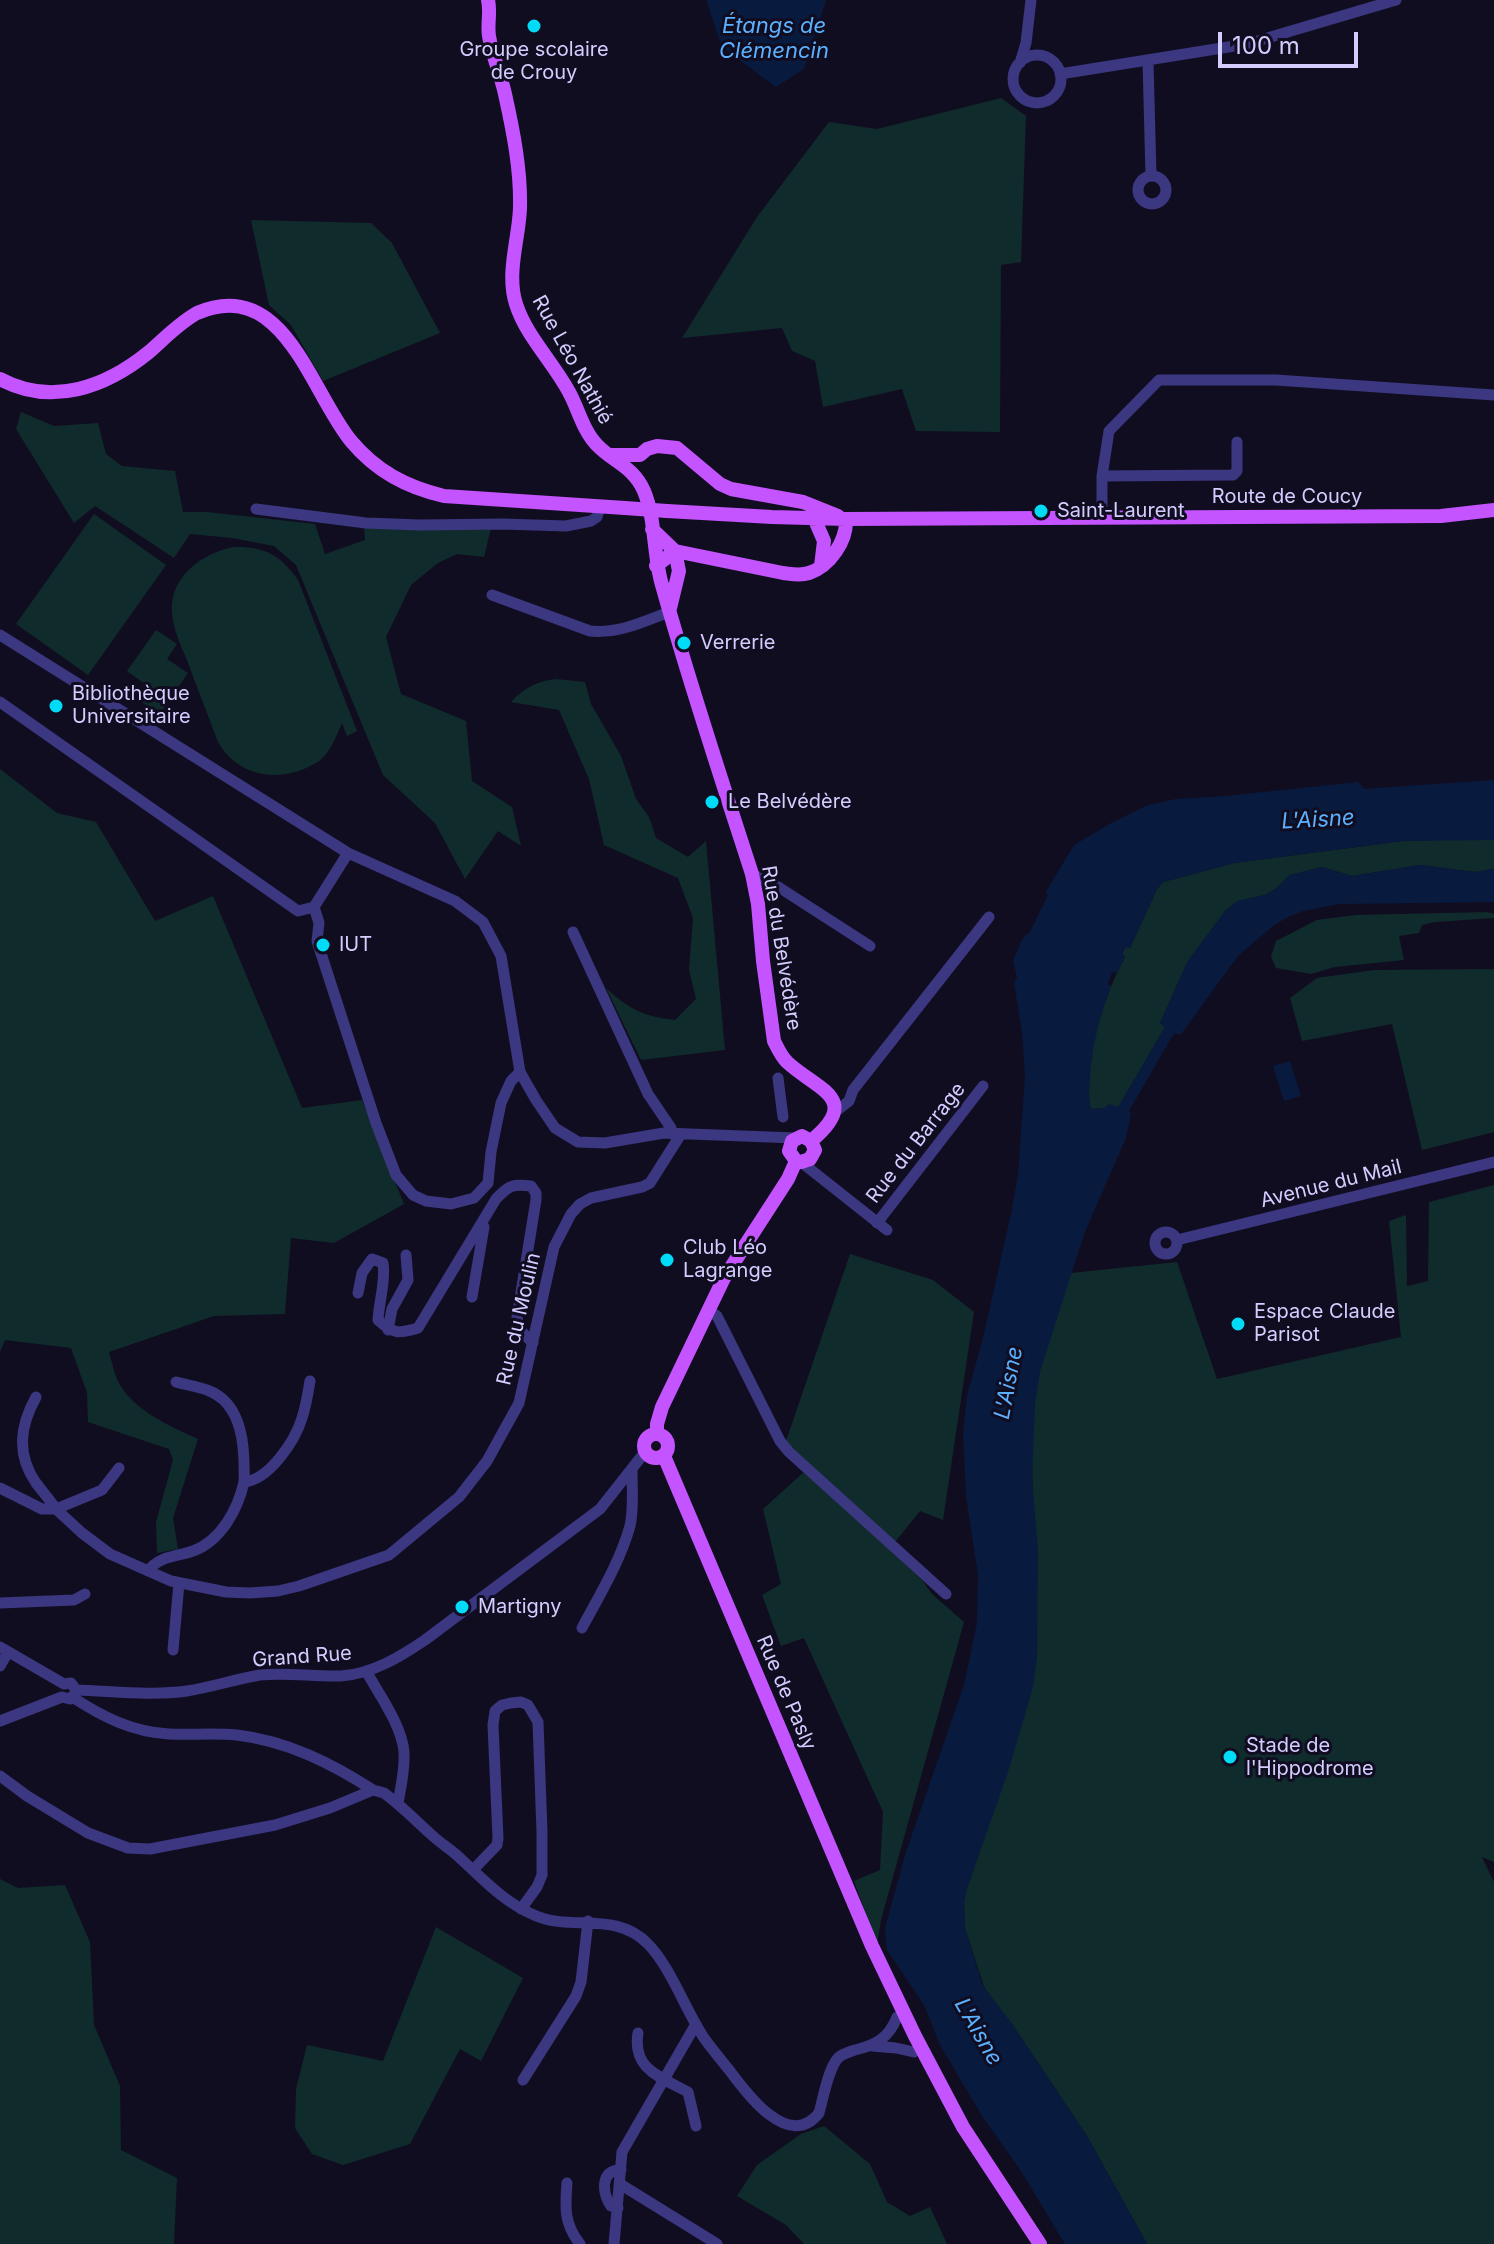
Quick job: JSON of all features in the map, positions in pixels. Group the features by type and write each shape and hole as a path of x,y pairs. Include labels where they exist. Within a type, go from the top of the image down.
{"main road":[{"name":"Rue Léo Nathié","path":"481,0 489,24"},
{"name":"Rue Léo Nathié","path":"488,0 491,12 489,35 505,93 516,154 520,208 513,265 516,304 523,321 568,390 596,445 634,475"},
{"name":"Route de Coucy","path":"0,379 32,392 66,392 96,385 135,363 197,313 223,306 250,309 278,327 351,441 384,473 416,488 444,496 846,519 1441,516 1494,510"},
{"path":"634,475 640,455 647,449 657,446 677,448 720,484 731,489 803,502 846,519 839,547 821,566 800,575 675,551 652,529"},
{"path":"611,455 640,455"},
{"name":"Rue du Belvédère","path":"634,475 644,491 656,566 669,612 752,874 774,1041 786,1061 830,1095"},
{"name":"Route de Coucy","path":"1441,516 1465,520 1494,519"},
{"path":"814,518 824,541 821,566"},
{"path":"656,566 675,551"},
{"path":"669,612 679,571 675,551"},
{"path":"656,566 679,571 713,557"},
{"path":"811,1141 832,1121 834,1105 830,1095"},
{"path":"657,1433 662,1407 724,1278 788,1179 795,1153 802,1136 814,1145 813,1155 806,1162 795,1153"},
{"path":"657,1433 665,1436 669,1444 664,1456 655,1458 645,1452 646,1439 657,1433"},
{"name":"Rue de Pasly","path":"664,1456 872,1946 963,2127"},
{"name":"Rue de Pasly","path":"872,1946 886,1990 914,2052 936,2091 1040,2244"}],"street":[{"path":"1020,63 1035,56 1053,62 1061,81 1055,95 1049,100 1035,103 1021,97 1014,84 1013,77 1026,43 1031,0"},
{"path":"1060,74 1247,44 1396,0"},
{"path":"1026,43 1035,56"},
{"path":"1148,61 1151,176"},
{"path":"1102,518 1102,476 1109,431 1159,380 1276,380 1494,395"},
{"path":"1102,476 1233,475 1237,471 1237,442"},
{"path":"256,509 366,523 566,526 591,521 597,517 600,507"},
{"path":"492,595 590,631 605,633 669,612"},
{"path":"0,635 348,853 455,901 483,922 501,956 520,1072 555,1128 578,1142 605,1143 676,1134 776,1136 795,1153"},
{"path":"0,702 298,911 314,907 348,853"},
{"path":"752,874 780,888 870,946"},
{"path":"314,907 319,923 317,941 376,1123 396,1175 413,1195 426,1201 451,1204 474,1198 488,1183 501,1103 511,1081 520,1072"},
{"path":"834,1113 849,1101 853,1090 989,917"},
{"path":"573,932 648,1094 676,1134"},
{"path":"778,1078 783,1117"},
{"name":"Rue du Barrage","path":"795,1153 882,1226 983,1086"},
{"path":"830,1095 853,1090"},
{"name":"Rue du Moulin","path":"56,1509 110,1554 179,1583 226,1592 278,1591 389,1555 459,1497 487,1461 519,1403 554,1247 571,1214 591,1198 650,1183 676,1134"},
{"name":"Avenue du Mail","path":"1177,1240 1494,1162"},
{"path":"358,1293 362,1273 372,1259 383,1263 378,1320 388,1330 406,1332 418,1328 496,1199 514,1185 531,1186 536,1200 517,1317 519,1329 533,1343"},
{"path":"472,1297 485,1217"},
{"path":"388,1330 392,1309 408,1280 406,1255"},
{"path":"708,1309 717,1316 780,1441 789,1452 946,1594"},
{"path":"244,1482 260,1477 286,1450 302,1418 310,1381"},
{"path":"148,1571 155,1562 196,1550 220,1532 241,1497 244,1482 242,1436 230,1407 209,1390 176,1382"},
{"path":"36,1397 22,1428 24,1456 36,1482 56,1509"},
{"name":"Grand Rue","path":"70,1695 188,1691 260,1675 345,1676 397,1659 600,1509 645,1452"},
{"path":"0,1488 42,1509 56,1509 102,1490 119,1468"},
{"path":"582,1628 630,1526 632,1471"},
{"path":"173,1650 179,1583"},
{"path":"0,1603 74,1600 85,1594"},
{"path":"0,1666 4,1650 64,1684 60,1688 105,1718 131,1728 166,1734 237,1735 290,1747 384,1793 509,1902 521,1909 554,1922 588,1921 619,1926 633,1933 648,1944 660,1961 704,2039 756,2104 768,2115 783,2122 806,2124 814,2119 819,2113 837,2059 847,2052 883,2040 897,2017"},
{"path":"366,1671 400,1734 404,1751 398,1803"},
{"path":"2,1718 70,1695"},
{"path":"473,1870 497,1845 498,1838 495,1711 502,1705 521,1702 528,1705 538,1722 542,1832 542,1875 521,1909"},
{"path":"0,1776 38,1804 88,1833 117,1845 139,1849 275,1825 330,1808 373,1790"},
{"path":"523,2080 576,1996 581,1982 588,1921"},
{"path":"614,2244 622,2152 696,2024"},
{"path":"638,2033 636,2047 649,2072 688,2092 696,2126"},
{"path":"872,2046 914,2052"},
{"path":"618,2208 611,2206 606,2199 604,2184 609,2172 621,2170"},
{"path":"567,2183 565,2206 569,2231 580,2244"},
{"path":"620,2184 717,2244"}],"green space":[{"path":"1001,98 1026,116 1021,262 1001,265 1000,432 916,431 902,389 823,407 815,361 792,351 782,328 682,338 757,217 829,122 877,129"},
{"path":"251,220 371,223 392,243 440,333 323,381 291,325 269,305"},
{"path":"21,412 54,426 98,423 106,454 122,466 175,471 183,512 315,524 325,554 365,540 364,527 491,528 484,557 457,554 438,563 411,585 386,637 401,694 466,721 472,781 512,807 521,846 498,831 465,879 435,823 383,775 296,565 274,546 190,534 174,558 95,506 74,523 16,429"},
{"path":"94,514 166,565 88,675 16,624"},
{"path":"234,547 254,548 271,554 285,564 298,580 357,731 347,736 342,723 333,744 319,761 291,773 263,774 238,764 227,754 218,742 174,625 172,600 182,578 210,555"},
{"path":"156,630 177,644 167,659 188,673 159,715 139,700 148,686 127,671"},
{"path":"556,679 585,682 591,704 621,756 636,799 649,817 656,838 688,857 706,841 725,1050 641,1060 606,988 638,1011 675,1020 696,999 689,970 693,918 678,878 604,845 589,779 559,710 511,702 531,686"},
{"path":"0,769 57,813 96,822 155,921 213,896 302,1108 362,1100 404,1204 334,1243 291,1238 285,1314 214,1316 109,1352 119,1383 134,1402 154,1417 198,1439 173,1518 178,1549 157,1553 156,1522 173,1460 169,1449 88,1422 87,1393 71,1348 5,1340 0,1352"},
{"path":"1494,840 1494,869 1475,872 1420,865 1352,876 1322,867 1290,875 1265,895 1238,901 1226,910 1188,961 1160,1023 1165,1027 1118,1108 1091,1109 1092,1056 1102,1012 1125,957 1122,954 1126,946 1130,948 1163,882 1234,863 1403,841"},
{"path":"1494,914 1494,918 1435,922 1422,925 1419,933 1399,936 1404,960 1335,967 1311,974 1276,968 1271,957 1276,941 1317,920 1356,915"},
{"path":"1494,969 1494,1132 1422,1150 1392,1024 1302,1041 1290,998 1317,978 1374,970"},
{"name":"Stade de l'Hippodrome","path":"1494,1185 1494,1862 1482,1857 1494,1882 1494,2244 1147,2244 1087,2136 1012,2024 985,1990 965,1928 964,1903 1034,1511 1034,1408 1049,1336 1071,1273 1177,1262 1217,1379 1401,1337 1389,1221 1406,1215 1407,1286 1428,1281 1429,1202"},
{"path":"850,1254 933,1280 974,1312 943,1520 920,1511 895,1542 785,1444"},
{"path":"805,1471 964,1622 877,1944 854,1881 880,1870 883,1812 804,1638 781,1646 762,1595 781,1584 763,1509"},
{"path":"0,1879 18,1888 65,1885 90,1942 94,2025 120,2086 121,2150 177,2178 174,2244 0,2244"},
{"path":"436,1927 523,1978 481,2061 460,2049 410,2144 343,2165 312,2154 295,2128 296,2089 307,2045 383,2061"},
{"path":"824,2126 870,2164 887,2202 910,2216 930,2207 947,2244 804,2244 786,2225 737,2196 757,2165 801,2134"}],"water":[{"name":"Étangs de Clémencin","path":"706,0 826,0 804,69 776,87 722,47"},
{"name":"L'Aisne","path":"1494,780 1494,840 1403,841 1234,863 1163,882 1130,948 1125,947 1122,954 1125,956 1117,973 1112,972 1108,984 1111,986 1093,1053 1089,1090 1091,1109 1104,1108 1109,1104 1118,1107 1165,1027 1160,1023 1187,962 1226,910 1238,901 1265,895 1290,875 1322,867 1352,876 1420,865 1475,872 1494,869 1494,902 1339,904 1303,911 1273,926 1238,956 1181,1034 1173,1035 1129,1111 1126,1138 1084,1234 1040,1372 1035,1405 1032,1479 1038,1551 1037,1657 1033,1687 964,1903 965,1928 982,1984 1087,2136 1147,2244 1065,2244 940,2045 924,2005 887,1950 885,1928 906,1852 964,1685 977,1623 978,1574 966,1496 963,1433 967,1396 983,1338 1018,1175 1025,1076 1013,961 1048,895 1046,892 1074,845 1148,805 1176,799 1358,782 1364,789"},
{"path":"1290,1061 1301,1096 1284,1101 1273,1066"}],"place":[{"name":"Groupe scolaire de Crouy","path":"534,26"},
{"name":"Saint-Laurent","path":"1041,511"},
{"name":"Verrerie","path":"684,643"},
{"name":"Bibliothèque Universitaire","path":"56,706"},
{"name":"Le Belvédère","path":"712,802"},
{"name":"IUT","path":"323,945"},
{"name":"Club Léo Lagrange","path":"667,1260"},
{"name":"Espace Claude Parisot","path":"1238,1324"},
{"name":"Martigny","path":"462,1607"},
{"name":"Stade de l'Hippodrome","path":"1230,1757"}]}
